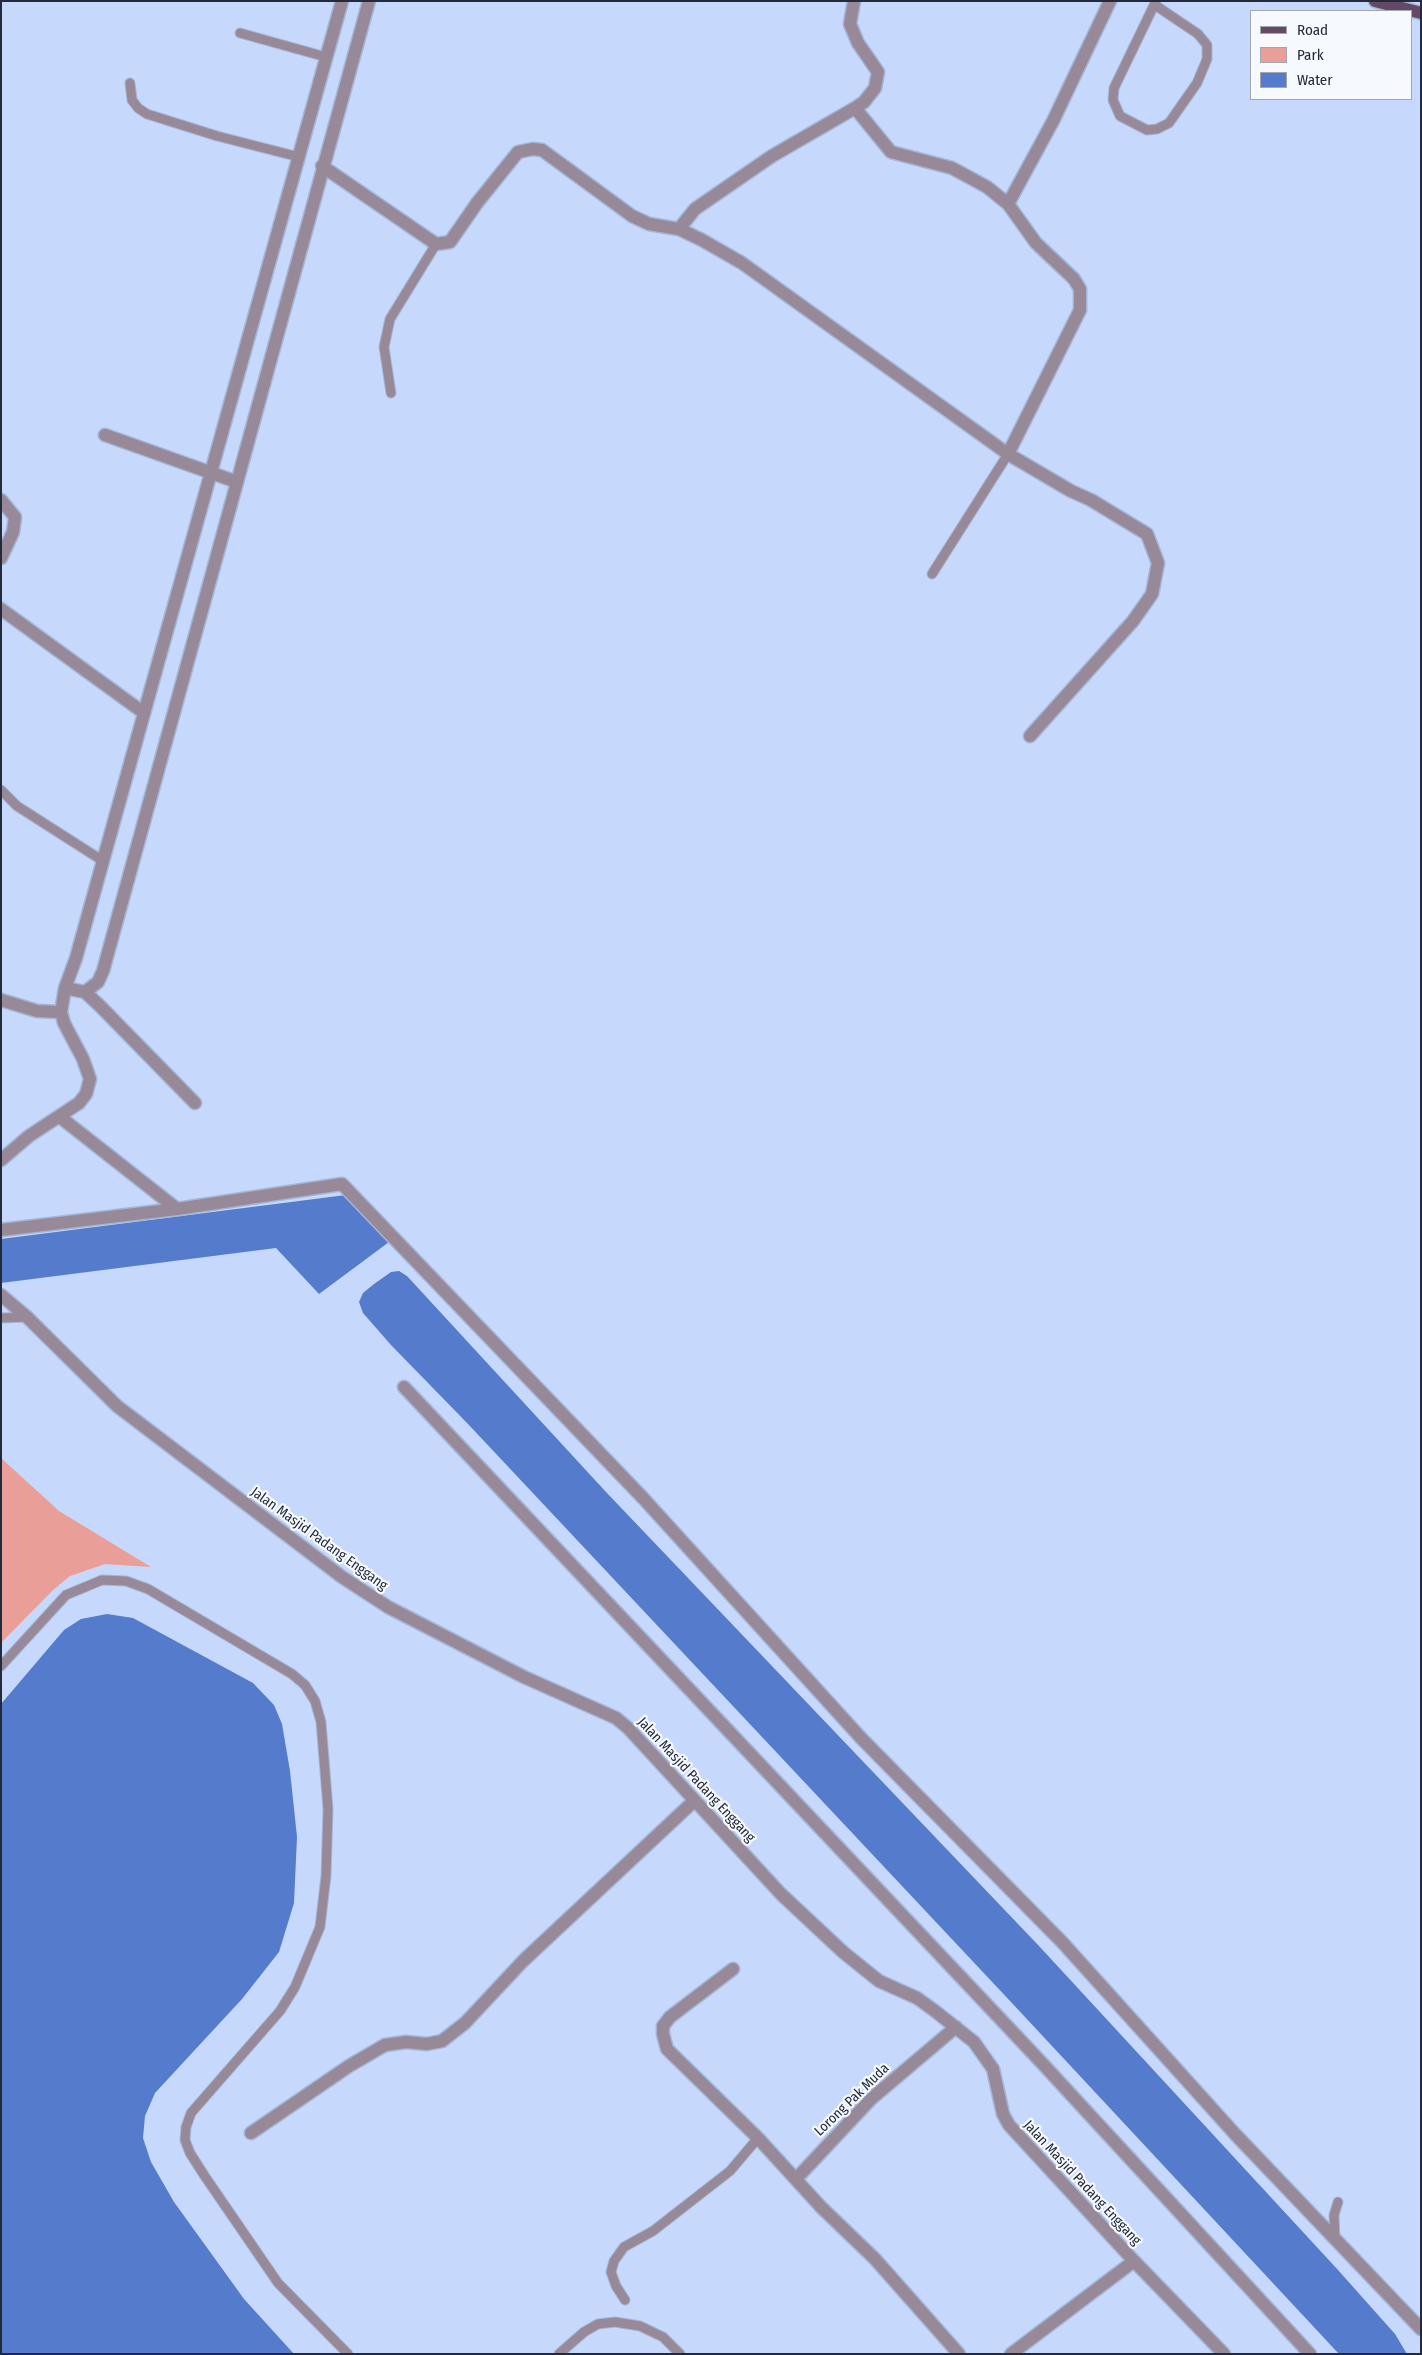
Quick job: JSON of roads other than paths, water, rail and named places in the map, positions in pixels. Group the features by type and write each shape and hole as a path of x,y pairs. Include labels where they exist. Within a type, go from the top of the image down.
{"main road":[{"path":"1375,1 1410,10"}],"street":[{"path":"1,1160 30,1136 80,1103 86,1094 90,1079 83,1059 64,1023 61,1012 65,988 103,861 342,1"},
{"path":"85,992 98,982 103,971 322,166 369,1"},
{"path":"678,229 695,209 772,156 864,102 875,88 878,72 858,43 850,24 854,1"},
{"path":"1008,204 1053,121 1110,1"},
{"path":"855,108 891,152 952,168 988,187 1008,204 1036,243 1074,279 1080,289 1080,310 1008,454"},
{"path":"322,166 436,244 450,242 477,203 518,152 533,149 542,150 632,216 649,224 678,229 702,240 742,263 1008,454 1071,491 1091,500 1147,534 1158,563 1152,594 1132,621 1030,736"},
{"path":"104,435 237,482"},
{"path":"1,500 14,517 12,532 1,558"},
{"path":"1,609 144,713"},
{"path":"65,988 85,992 195,1103"},
{"path":"1,1000 37,1011 61,1012"},
{"path":"60,1117 177,1208"},
{"path":"1,1230 177,1208 342,1184 643,1498 861,1738 1062,1942 1235,2134 1421,2329"},
{"name":"Jalan Masjid Padang Enggang","path":"1,1295 27,1317 117,1406 342,1577 388,1607 450,1640 616,1718 650,1751 781,1894 856,1963 879,1981 917,1998 974,2042 993,2069 1003,2114 1009,2125 1134,2261 1224,2354"},
{"path":"404,1387 1041,2062 1310,2354"},
{"path":"251,2133 349,2066 385,2045 406,2042 427,2044 442,2040 465,2023 522,1962 694,1801"},
{"path":"733,1969 670,2017 663,2026 667,2048 758,2138 875,2259 959,2354"},
{"name":"Lorong Pak Muda","path":"796,2179 871,2098 956,2027"},
{"path":"1011,2354 1134,2261"}],"lane":[{"path":"1156,3 1198,34 1207,46 1206,59 1196,83 1169,122 1157,129 1147,130 1120,116 1113,100 1114,88 1156,3"},
{"path":"240,33 326,58"},
{"path":"130,83 132,100 146,114 217,136 299,157"},
{"path":"391,393 384,347 390,319 436,244"},
{"path":"932,574 1008,454"},
{"path":"1,790 18,806 103,861"},
{"path":"1,1318 27,1317"},
{"path":"1,1666 66,1595 102,1580 126,1581 148,1589 292,1674 305,1685 314,1701 321,1722 328,1809 326,1876 320,1927 295,1987 280,2011 191,2113 186,2127 185,2140 204,2175 278,2283 348,2354"},
{"path":"625,2300 616,2286 611,2272 614,2261 624,2247 653,2231 730,2171 758,2138"},
{"path":"1335,2239 1334,2214 1338,2202"},
{"path":"559,2354 584,2332 598,2324 615,2322 640,2326 655,2333 663,2337 680,2354"}],"water":[{"path":"346,1195 389,1242 319,1294 276,1248 1,1283 1,1239"},
{"path":"399,1271 407,1276 606,1492 1039,1946 1338,2270 1395,2334 1407,2354 1339,2354 468,1424 391,1345 363,1313 359,1302 363,1293 374,1284 391,1272"},
{"path":"107,1614 133,1618 253,1683 274,1705 282,1724 290,1771 297,1837 294,1903 279,1952 242,1999 155,2093 145,2116 143,2138 151,2162 174,2202 244,2299 294,2354 1,2354 1,1704 64,1630 81,1619"}]}
